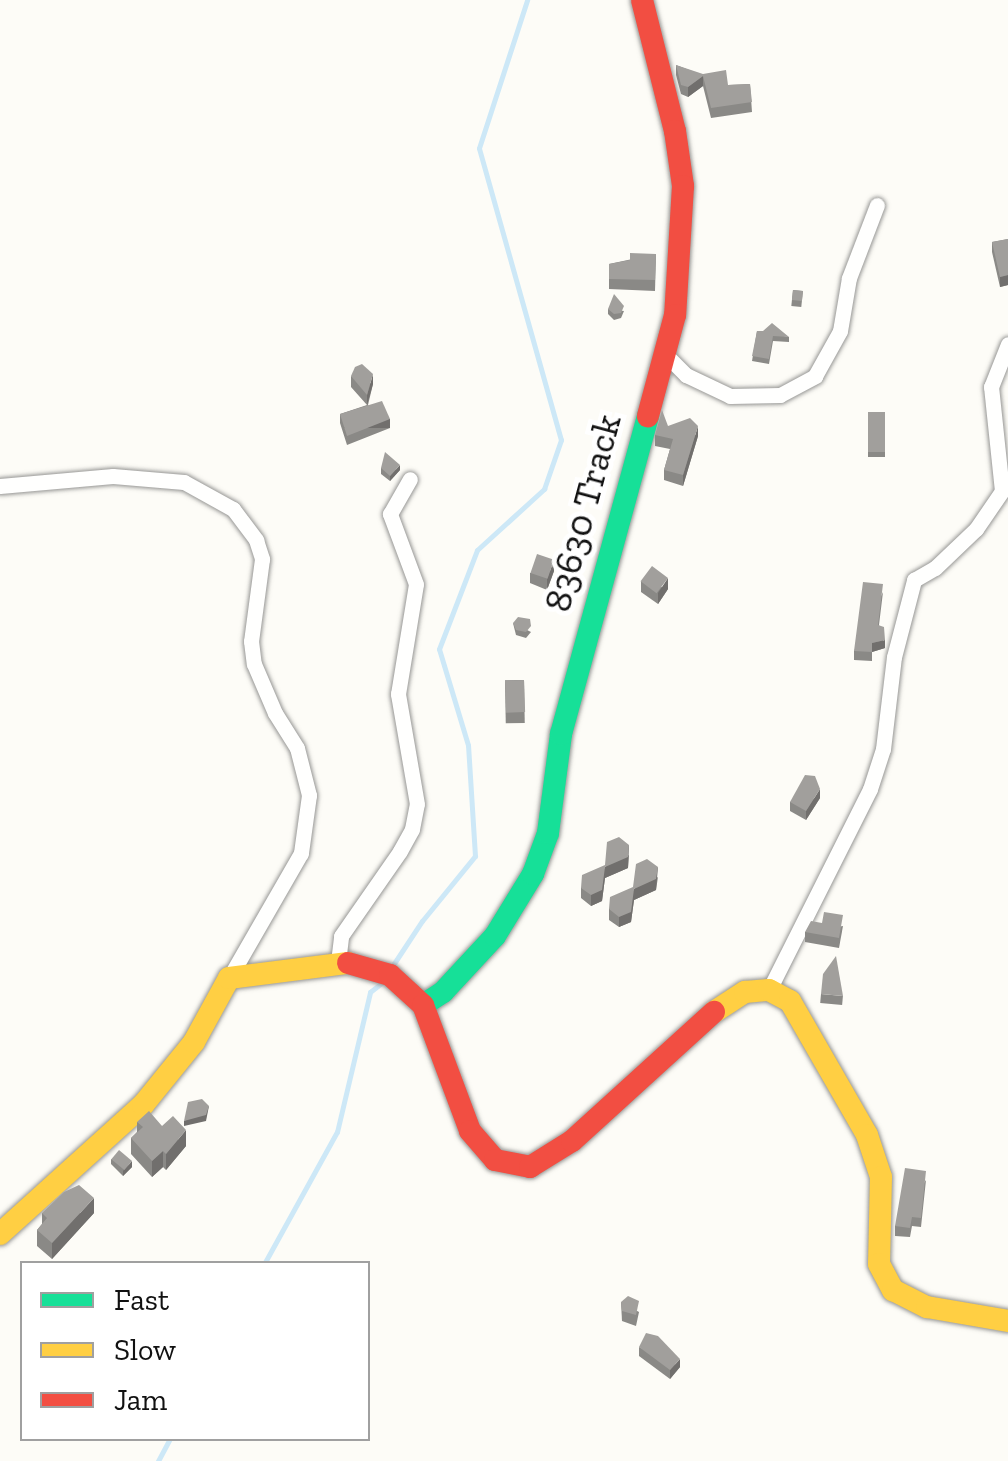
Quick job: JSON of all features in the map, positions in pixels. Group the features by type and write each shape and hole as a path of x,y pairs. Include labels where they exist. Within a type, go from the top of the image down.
{"street":[{"name":"83630 Track","path":"423,1005 443,992 495,936 534,874 548,833 570,699 675,315 683,186 676,131 642,0"},
{"path":"665,354 686,374 730,396 780,395 815,376 840,331 849,278 877,205"},
{"path":"769,990 870,789 883,750 894,657 914,580 934,568 976,529 1002,491 991,386 1008,344"},
{"path":"0,486 112,476 184,482 233,509 256,540 262,560 250,642 254,664 275,713 297,748 310,795 302,853 194,1042 144,1105 0,1234"},
{"path":"338,962 342,936 400,851 412,829 417,804 398,694 416,584 390,514 410,479"},
{"path":"229,978 338,962 364,965 390,975 423,1005 470,1131 496,1160 530,1167 572,1141 716,1011 745,992 769,990 790,1001 803,1020 871,1145 881,1177 878,1264 893,1290 927,1307 1008,1321"}],"building":[{"path":"676,65 703,74 726,70 728,85 750,84 752,102 711,108 703,76 688,87 681,85"},
{"path":"1008,239 1008,275 1000,277 992,242"},
{"path":"630,253 656,254 655,280 609,279 609,264 630,260"},
{"path":"793,290 803,291 802,301 792,300"},
{"path":"614,294 624,306 621,313 614,314 608,309"},
{"path":"772,323 789,337 773,336 769,359 752,356 757,331"},
{"path":"362,364 373,374 367,395 351,376 355,367"},
{"path":"382,401 390,419 347,436 340,414"},
{"path":"662,410 668,426 690,418 698,426 683,475 664,470 673,439 655,435"},
{"path":"868,412 885,412 885,452 868,452"},
{"path":"385,452 400,465 390,476 381,468"},
{"path":"537,554 554,560 548,579 530,573"},
{"path":"652,566 668,578 657,593 641,581"},
{"path":"863,582 883,584 878,625 884,627 885,640 872,643 872,652 854,651"},
{"path":"518,617 530,619 531,626 526,632 516,630 513,623"},
{"path":"524,680 525,712 506,713 505,681"},
{"path":"805,775 815,776 820,789 806,811 790,802"},
{"path":"619,837 629,845 628,857 605,867 602,890 591,895 581,888 582,875 605,865 607,842"},
{"path":"647,859 658,867 656,879 634,889 631,912 619,917 609,909 610,897 633,887 636,864"},
{"path":"824,912 843,915 839,938 805,932 811,921 822,923"},
{"path":"836,956 843,996 821,994 823,974"},
{"path":"202,1099 209,1106 206,1115 184,1121 188,1102"},
{"path":"149,1111 162,1126 173,1116 186,1130 166,1154 163,1151 152,1161 131,1138 143,1127 137,1122"},
{"path":"119,1150 132,1161 124,1170 111,1159"},
{"path":"905,1168 926,1171 921,1218 912,1217 910,1228 895,1226"},
{"path":"79,1185 94,1198 52,1243 37,1230 47,1218 42,1213 64,1192"},
{"path":"628,1296 639,1301 636,1315 622,1311 621,1302"},
{"path":"646,1333 658,1336 680,1359 670,1370 639,1347"}],"waterway":[{"path":"391,968 422,921 475,856 468,745 439,649 477,550 544,489 561,440 479,148 527,0"},
{"path":"266,1261 337,1132 370,992 383,982"},
{"path":"158,1461 168,1441"}],"traffic: fast":[{"path":"423,1005 443,992 495,936 533,874 548,833 561,734 648,416"}],"traffic: slow":[{"path":"0,1234 143,1105 194,1042 229,978 348,963"},
{"path":"714,1012 745,992 769,990 790,1001 867,1135 881,1177 879,1264 893,1290 927,1307 1008,1321"}],"traffic: jam":[{"path":"642,0 675,131 683,186 675,315 648,416"},
{"path":"348,963 390,975 423,1005 470,1131 495,1160 530,1167 572,1141 714,1012"}]}
